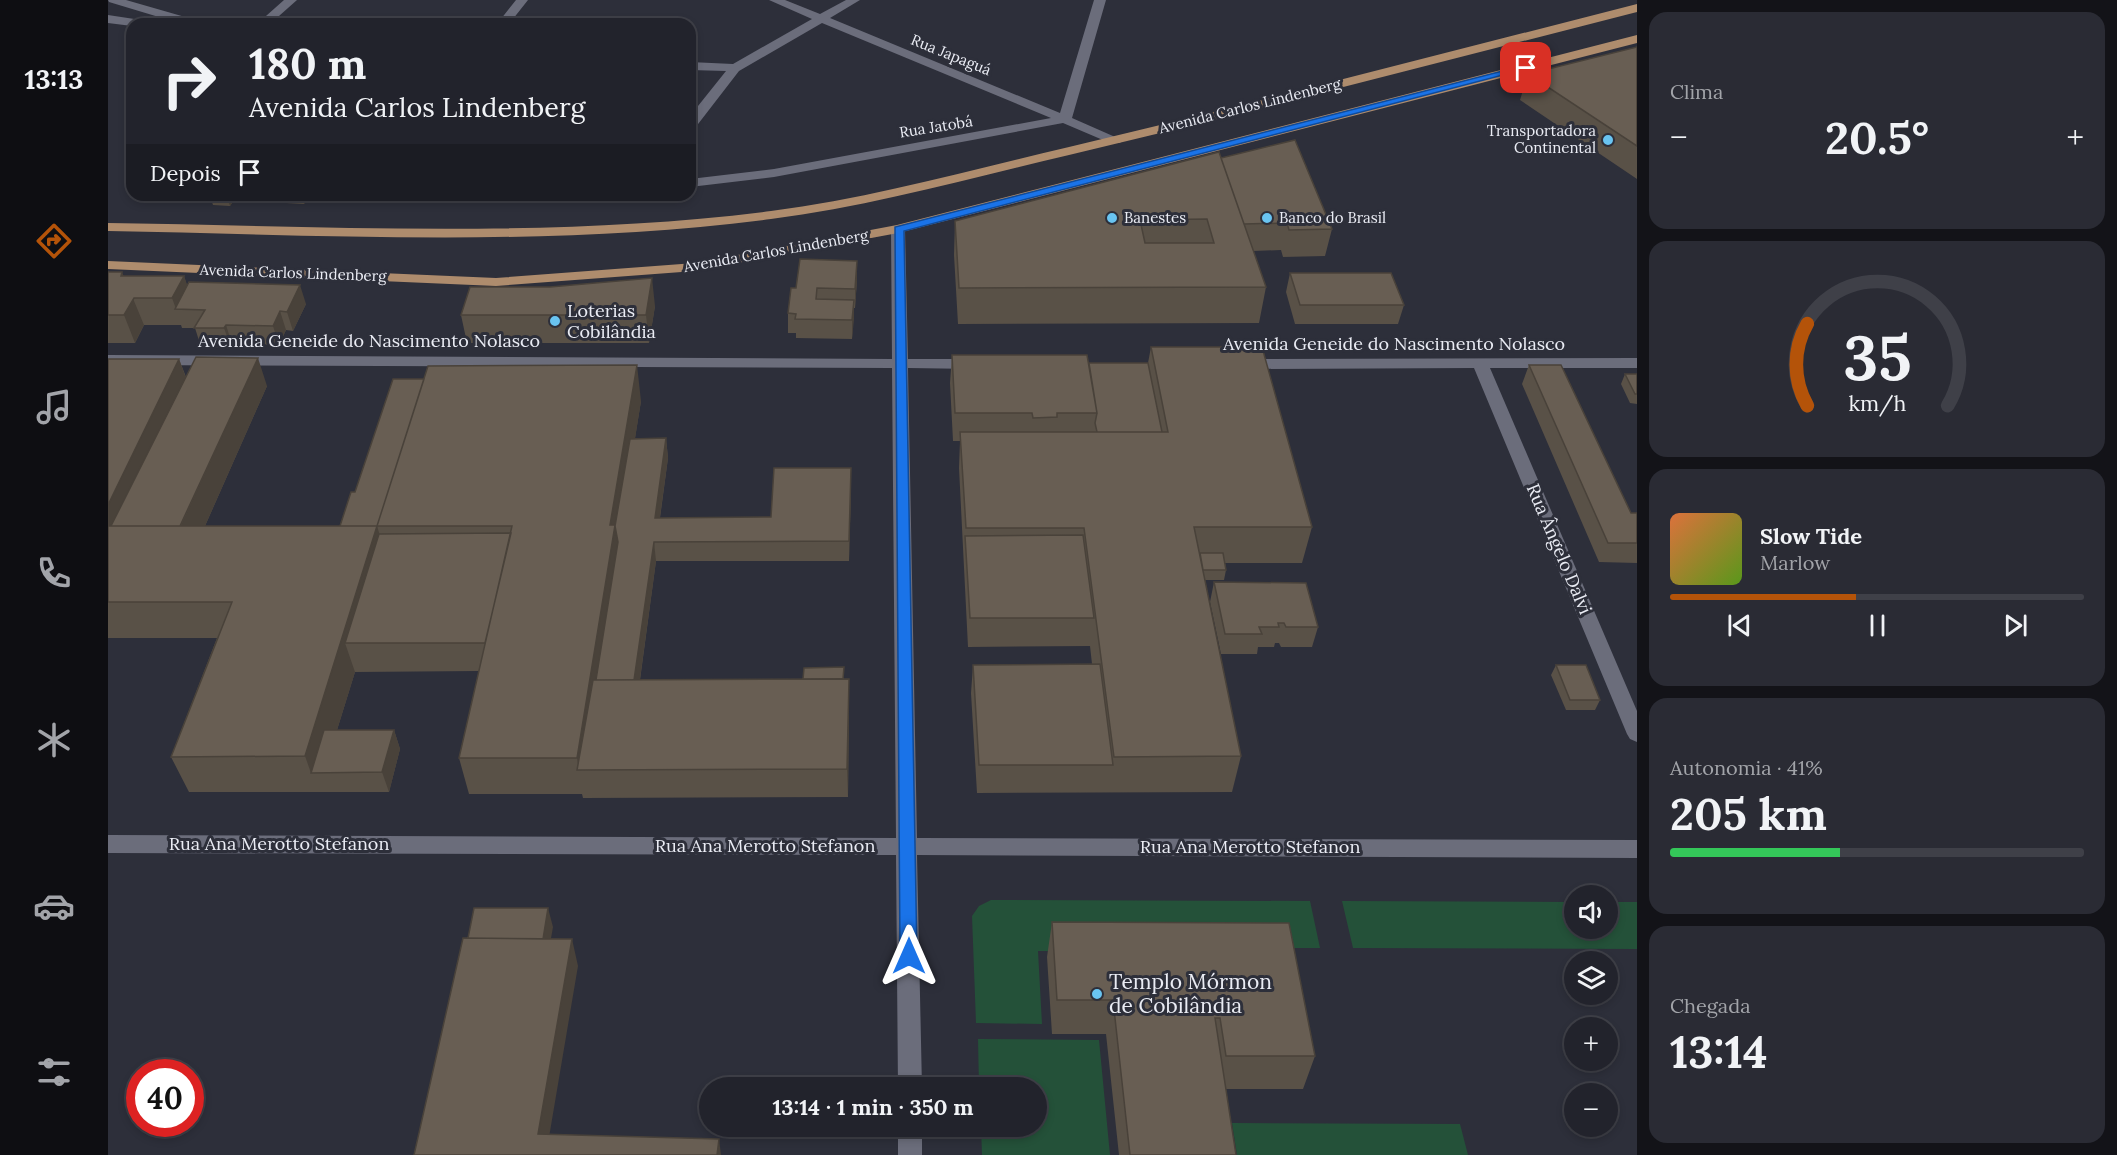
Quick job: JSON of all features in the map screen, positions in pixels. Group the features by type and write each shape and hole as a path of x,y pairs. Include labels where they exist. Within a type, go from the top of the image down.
{"main road":[{"name":"Avenida Carlos Lindenberg","path":"108,227 507,233 633,227 760,216 884,195 1115,140 1637,8"},
{"name":"Avenida Carlos Lindenberg","path":"108,266 496,282 695,267 898,229 1637,39"}],"street":[{"path":"113,0 174,18"},
{"path":"270,18 291,0"},
{"path":"508,18 522,0"},
{"name":"Rua Japaguá","path":"775,0 1115,140"},
{"path":"696,117 735,68 855,0"},
{"path":"1065,119 1100,0"},
{"path":"108,19 126,22"},
{"path":"696,66 735,68"},
{"name":"Rua Jatobá","path":"696,182 774,173 998,134 1065,119"},
{"path":"898,229 902,364 910,1077"},
{"name":"Avenida Geneide do Nascimento Nolasco","path":"108,360 996,364"},
{"name":"Avenida Geneide do Nascimento Nolasco","path":"1232,364 1637,363"},
{"name":"Rua Ângelo Dalvi","path":"1480,364 1637,734"},
{"name":"Rua Ana Merotto Stefanon","path":"108,844 1637,849"},
{"path":"910,1137 910,1155"}],"green space":[{"path":"991,900 1310,901 1320,948 1276,948 1277,952 1038,951 1042,1024 976,1023 972,916 979,906"},
{"path":"1342,901 1564,902 1564,939 1618,939 1618,902 1637,902 1637,949 1353,948"},
{"path":"978,1039 1099,1040 1110,1155 982,1155 981,1137 1047,1137 1047,1077 979,1077"},
{"path":"1232,1123 1460,1124 1468,1155 1237,1155"}],"building":[{"path":"1637,47 1637,146 1528,74"},
{"path":"1295,140 1332,229 1289,230 1287,223 1244,224 1221,158"},
{"path":"1219,152 1266,287 959,288 955,221","holes":["1207,219 1214,243 1145,243 1140,220"]},
{"path":"800,259 857,261 855,289 817,288 816,299 854,300 852,320 795,319 796,314 788,313 791,288 796,288"},
{"path":"108,272 122,272 121,276 184,276 172,298 134,298 124,315 108,315"},
{"path":"1290,273 1391,273 1404,305 1300,305"},
{"path":"652,278 646,315 461,315 470,287 550,287"},
{"path":"189,282 300,285 287,312 280,311 273,326 226,325 224,328 194,328 205,310 175,309"},
{"path":"1151,347 1262,347 1312,527 1194,527 1241,756 1114,757 1084,528 966,528 960,432 1168,432"},
{"path":"952,355 1087,355 1097,413 1057,413 1057,417 1033,418 1032,413 955,413"},
{"path":"196,357 258,358 180,526 111,526"},
{"path":"108,359 179,359 108,505"},
{"path":"1089,363 1148,363 1162,432 1097,432 1095,423 1097,413"},
{"path":"637,365 610,525 615,525 577,758 459,758 512,526 377,526 428,366"},
{"path":"1529,365 1561,365 1631,513 1637,513 1637,543 1608,543"},
{"path":"1625,374 1637,374 1637,394 1635,394"},
{"path":"393,379 424,379 377,526 340,526 351,492 355,492"},
{"path":"666,438 655,518 771,517 774,468 851,468 849,541 654,542 634,680 596,680 618,542 615,526 630,439"},
{"path":"108,526 377,526 305,756 171,757 232,602 108,602"},
{"path":"511,533 485,643 345,643 379,534"},
{"path":"1083,535 1094,618 970,618 965,536"},
{"path":"1200,553 1223,553 1226,570 1203,570"},
{"path":"1214,582 1306,583 1318,627 1286,627 1284,623 1278,623 1279,627 1259,627 1262,634 1225,634"},
{"path":"1100,664 1113,765 979,765 973,665"},
{"path":"1556,665 1586,665 1600,700 1570,700"},
{"path":"844,667 843,679 803,679 804,668"},
{"path":"849,679 847,769 577,770 593,680"},
{"path":"324,730 394,730 382,772 311,773"},
{"path":"474,908 548,908 543,939 468,938"},
{"path":"1052,922 1289,923 1315,1056 1226,1056 1220,1018 1215,1018 1236,1155 1130,1155 1113,1000 1057,1000"},
{"path":"463,938 572,939 538,1134 719,1139 717,1155 414,1155"}],"place":[{"name":"Transportadora Continental","path":"1608,140"},
{"name":"Banestes","path":"1112,218"},
{"name":"Banco do Brasil","path":"1267,218"},
{"name":"Loterias Cobilândia","path":"555,321"},
{"name":"Templo Mórmon de Cobilândia","path":"1097,994"}],"route":[{"path":"909,956 902,364 898,229 1526,68"}]}
